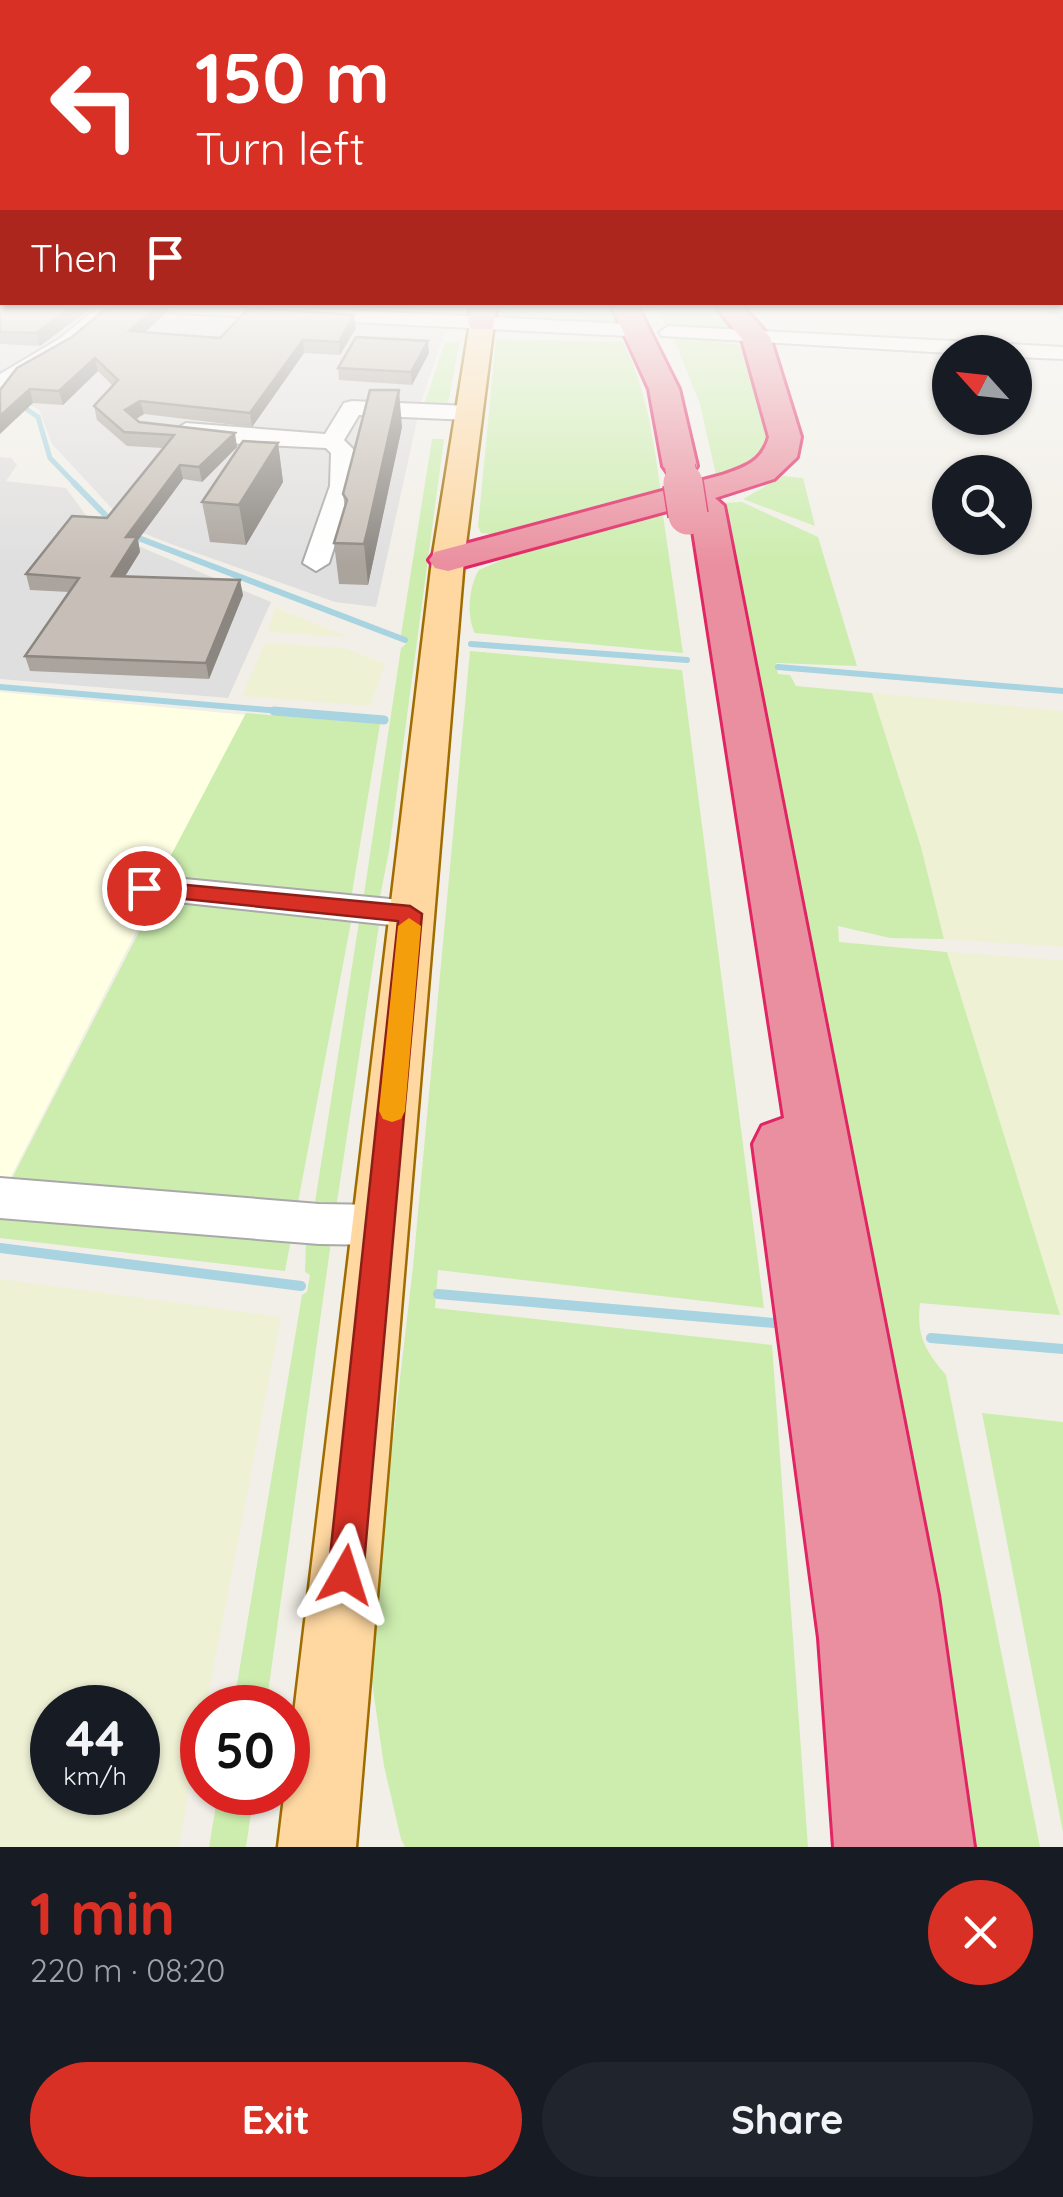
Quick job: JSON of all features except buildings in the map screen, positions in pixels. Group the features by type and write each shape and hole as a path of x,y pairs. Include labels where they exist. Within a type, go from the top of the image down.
{"highway":[{"path":"665,393 693,487 898,1595 928,1847"},
{"path":"448,560 762,472 780,457 785,437 772,393"},
{"path":"693,487 860,1638 880,1847"}],"main road":[{"path":"317,1847 410,914 448,560 472,393"}],"street":[{"path":"332,441 347,407 469,414"},
{"path":"156,426 226,436 332,441 343,451 342,486 316,563"},
{"path":"144,888 410,914"},
{"path":"0,1198 319,1224 382,1225"}],"shaded area":[{"path":"12,393 424,393 376,607 335,602 138,531 52,444 39,410"},
{"path":"0,457 11,458 17,465 6,481 66,488 85,514 124,540 271,602 228,698 0,679"},
{"path":"275,608 349,637 268,632"},
{"path":"265,643 344,648 385,664 370,706 242,696"},
{"path":"0,692 247,715 0,1198"},
{"path":"872,693 1063,711 1063,947 944,939 921,847"},
{"path":"947,952 1063,960 1063,1315 1060,1315"},
{"path":"0,1279 281,1317 210,1685 180,1685 180,1815 184,1815 179,1847 0,1847"}],"green space":[{"path":"428,393 450,393 448,403 424,405"},
{"path":"491,393 643,393 661,494 509,536 481,533 478,526"},
{"path":"696,393 758,393 772,445 756,464 716,475"},
{"path":"432,439 444,439 389,851 380,897 363,901 401,648 406,644 401,635"},
{"path":"783,476 803,478 815,526 743,499"},
{"path":"742,502 818,537 857,666 776,663 778,674 790,675 796,686 872,693 921,847 944,939 890,938 838,926 839,942 947,952 1060,1315 920,1303 919,1315 924,1342 946,1375 1040,1847 973,1847 722,503"},
{"path":"663,515 683,653 475,633 470,601 479,570 525,550"},
{"path":"470,651 682,670 764,1308 438,1270 435,1308 772,1345 808,1847 405,1847 401,1839 384,1766 368,1654 413,1267"},
{"path":"246,713 380,724 351,899 158,880"},
{"path":"155,901 351,922 296,1213 6,1190"},
{"path":"359,922 379,925 336,1208 313,1215"},
{"path":"0,1215 291,1239 285,1271 0,1238"},
{"path":"306,1241 331,1242 269,1685 237,1685 302,1295 307,1292 310,1275 305,1272"},
{"path":"982,1413 1063,1422 1063,1832"},
{"path":"214,1815 251,1815 246,1847 209,1847"}],"waterway":[{"path":"3,393 38,417 50,458 77,486"},
{"path":"74,483 115,525"},
{"path":"128,534 405,640"},
{"path":"471,644 687,660"},
{"path":"778,667 1063,691"},
{"path":"0,687 303,713"},
{"path":"274,711 384,720"},
{"path":"0,1248 301,1286"},
{"path":"438,1294 774,1323"},
{"path":"931,1338 1063,1349"}],"slow traffic":[{"path":"392,1111 409,926"}],"route":[{"path":"144,888 410,914 345,1575"}]}
